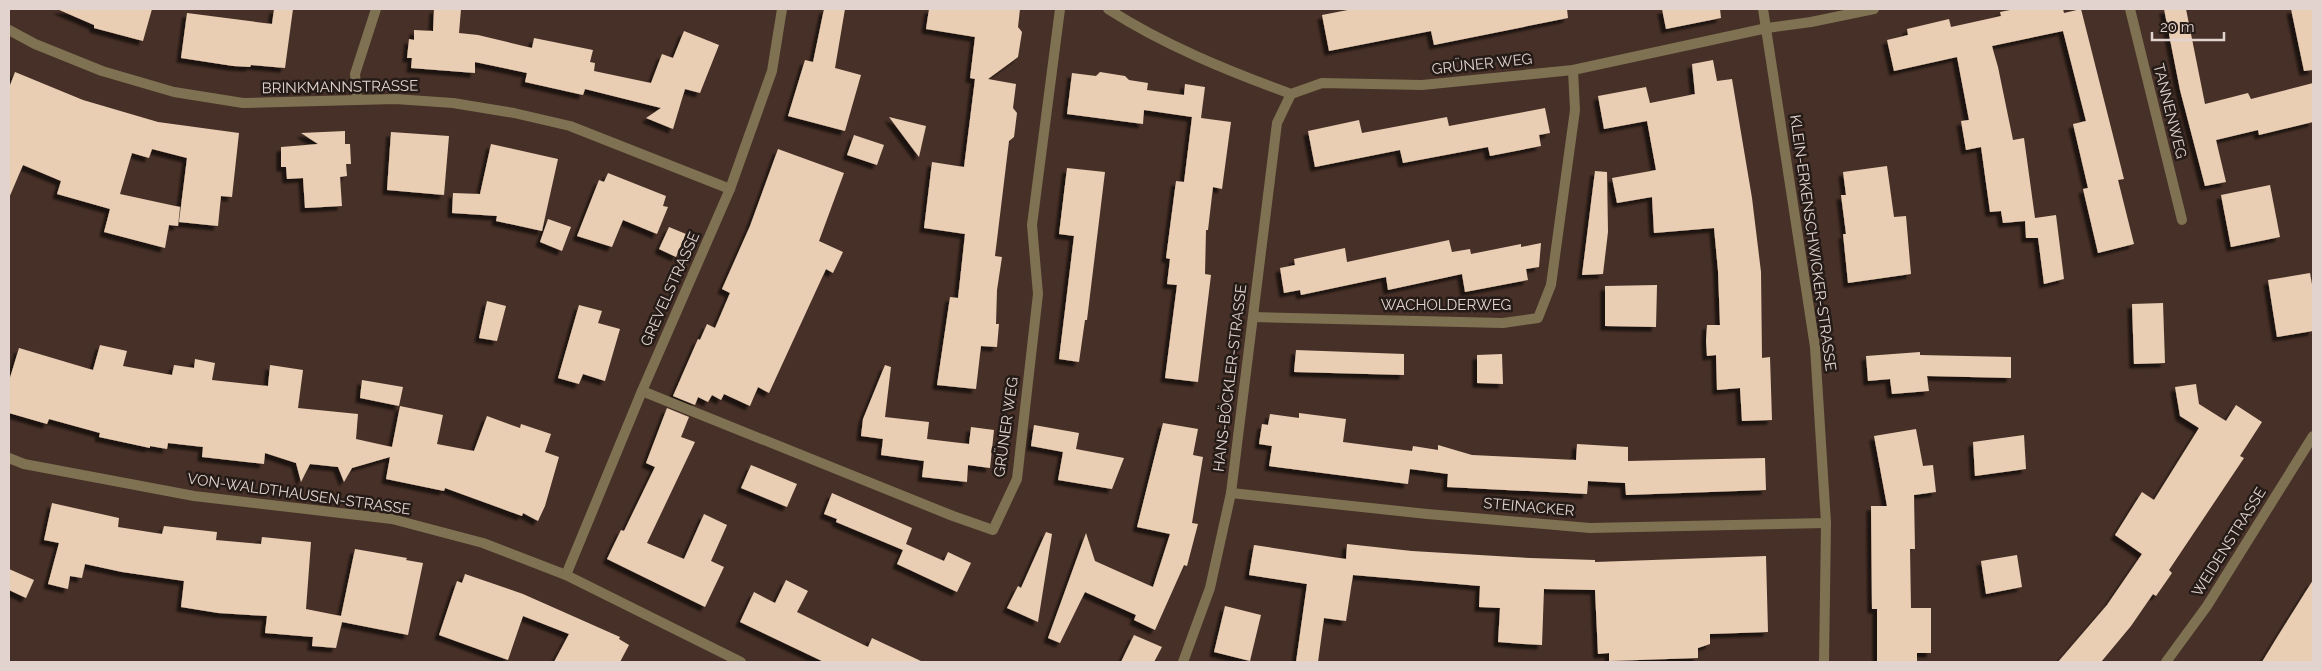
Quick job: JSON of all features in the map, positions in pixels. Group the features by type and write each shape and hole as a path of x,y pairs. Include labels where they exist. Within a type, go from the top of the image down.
{"street":[{"path":"357,98 355,74 376,9"},
{"name":"GREVELSTRASSE","path":"566,575 642,391 730,189 772,71 782,9"},
{"name":"GRÜNER WEG","path":"642,391 944,513 993,530 1017,479 1038,294 1032,225 1060,9"},
{"path":"1108,9 1138,28 1264,84 1291,94"},
{"name":"KLEIN-ERKENSCHWICKER-STRASSE","path":"1763,9 1816,347 1826,523 1824,662"},
{"name":"GRÜNER WEG","path":"1291,94 1322,83 1422,85 1573,70 1767,28 1811,22 1874,9"},
{"name":"TANNENWEG","path":"2130,9 2182,220"},
{"name":"BRINKMANNSTRASSE","path":"9,30 35,44 102,70 174,92 243,103 357,98 453,103 514,113 570,126 730,189"},
{"name":"WACHOLDERWEG","path":"1253,317 1503,323 1538,318 1551,285 1574,110 1573,70"},
{"name":"HANS-BÖCKLER-STRASSE","path":"1183,662 1210,588 1231,493 1277,123 1291,94"},
{"name":"WEIDENSTRASSE","path":"2166,662 2207,606 2313,436"},
{"name":"VON-WALDTHAUSEN-STRASSE","path":"9,458 24,464 194,496 392,519 483,543 566,575 741,662"},
{"name":"STEINACKER","path":"1231,493 1427,514 1590,528 1826,523"}],"building":[{"path":"57,9 152,9 143,41 94,28 94,25"},
{"path":"274,9 293,9 285,68 251,65 250,67 233,66 181,58 187,13 272,24"},
{"path":"434,9 461,9 459,33 478,35 532,48 534,38 593,50 590,62 595,63 594,71 651,83 662,54 673,58 684,31 719,45 700,93 685,89 673,129 646,118 661,108 585,89 583,95 525,82 527,73 475,62 475,73 411,68 412,58 407,58 409,39 414,40 414,30 433,31"},
{"path":"824,9 845,9 835,68 861,75 845,131 788,116 805,60 813,62"},
{"path":"929,9 1020,9 1018,27 1022,32 1018,57 988,79 1016,84 1013,108 1017,113 1014,137 1009,141 995,256 1002,257 997,290 996,324 999,324 997,347 981,346 976,389 937,385 950,297 958,298 965,234 924,228 932,162 964,167 975,79 970,78 975,37 926,29"},
{"path":"1353,9 1567,9 1568,18 1434,45 1431,31 1329,51 1322,15"},
{"path":"1662,9 1720,9 1721,18 1666,29"},
{"path":"2015,9 2063,9 2064,13 2081,9 2124,179 2118,180 2134,244 2098,253 2083,189 2088,188 2073,124 2086,121 2063,31 1992,46 2013,140 2024,138 2035,218 2056,215 2064,279 2044,284 2038,238 2026,238 2025,221 2003,223 2001,211 1990,212 1981,147 1966,150 1961,121 1969,120 1957,57 1894,71 1887,40 1908,35 1907,29 1949,19 1951,27 2001,16 2000,12"},
{"path":"2164,9 2186,9 2205,104 2248,93 2251,99 2313,83 2313,122 2259,135 2258,130 2216,140 2226,182 2205,186 2180,90"},
{"path":"2291,9 2313,9 2313,70 2304,71"},
{"path":"1713,60 1717,81 1732,79 1752,198 1761,272 1762,358 1770,357 1772,420 1742,421 1740,388 1717,390 1716,355 1707,356 1706,341 1707,325 1720,325 1714,228 1654,233 1652,197 1617,203 1612,178 1656,170 1647,121 1604,129 1598,96 1646,87 1650,103 1695,94 1692,64"},
{"path":"15,72 83,100 158,122 239,133 232,197 221,196 218,226 179,222 187,158 152,149 149,158 132,153 120,194 180,207 178,226 169,225 165,248 104,232 110,209 57,194 61,181 23,165 9,198 9,88"},
{"path":"1100,72 1125,76 1129,80 1148,83 1147,90 1184,95 1185,84 1205,87 1201,118 1231,122 1222,189 1213,187 1208,230 1206,230 1205,274 1211,275 1198,382 1165,378 1177,285 1167,284 1170,259 1166,258 1176,181 1184,182 1192,117 1144,110 1143,124 1067,114 1072,73 1096,76"},
{"path":"1545,108 1550,133 1539,135 1541,146 1490,156 1488,147 1403,163 1400,150 1315,167 1308,131 1359,120 1362,133 1447,117 1449,126"},
{"path":"889,117 926,126 919,157"},
{"path":"345,131 345,144 350,144 351,164 346,164 347,176 340,177 342,206 305,208 303,178 287,179 286,167 281,167 281,147 318,144 301,133"},
{"path":"391,132 449,136 444,195 387,190"},
{"path":"854,135 884,145 877,165 847,155"},
{"path":"491,144 558,159 542,231 496,221 497,216 452,213 453,193 480,194"},
{"path":"778,149 844,173 819,241 843,252 833,273 826,269 769,393 758,387 750,406 724,394 721,400 712,395 708,402 698,397 695,405 673,396 698,339 700,340 707,324 715,328 730,293 722,289 750,226"},
{"path":"1887,166 1894,217 1906,216 1911,274 1848,283 1843,234 1846,234 1841,195 1846,195 1843,172"},
{"path":"1067,168 1105,172 1087,320 1085,320 1079,362 1059,359 1074,236 1059,234"},
{"path":"1595,171 1607,172 1608,232 1603,274 1582,275"},
{"path":"608,173 666,196 663,206 668,207 657,234 623,220 612,247 577,236 599,180 604,182"},
{"path":"2270,185 2280,237 2231,247 2221,195"},
{"path":"548,219 571,227 562,251 540,242"},
{"path":"669,227 686,234 676,257 659,249"},
{"path":"1449,240 1452,252 1470,249 1471,254 1521,244 1521,247 1541,243 1539,267 1526,269 1528,280 1465,292 1462,274 1388,290 1386,277 1301,295 1300,290 1284,293 1280,268 1295,265 1294,259 1345,248 1347,262"},
{"path":"2310,273 2313,290 2313,331 2277,337 2268,280"},
{"path":"1657,285 1656,327 1605,326 1605,286"},
{"path":"487,301 506,306 497,341 479,338"},
{"path":"2163,303 2165,363 2134,364 2132,304"},
{"path":"579,305 602,311 598,323 620,329 605,381 583,374 579,384 558,378"},
{"path":"100,345 127,351 123,366 172,375 174,365 194,368 195,359 215,363 212,380 268,386 270,365 303,370 298,408 358,414 356,439 392,447 400,406 443,415 437,444 474,451 487,416 520,428 521,424 551,434 545,452 559,457 545,506 538,521 523,513 522,516 445,488 444,491 386,479 390,457 352,468 344,482 338,467 310,464 301,482 296,463 265,453 264,464 202,457 203,447 168,443 167,449 150,446 150,448 99,437 100,433 49,419 47,424 9,413 9,381 19,348 93,370"},
{"path":"1296,350 1404,354 1404,375 1294,372"},
{"path":"1920,352 1920,355 2011,357 2011,378 1927,376 1929,391 1892,394 1890,379 1868,381 1866,356"},
{"path":"1502,354 1503,384 1477,383 1477,355"},
{"path":"885,365 891,367 885,417 929,422 927,439 969,444 971,427 994,430 990,468 968,465 967,482 922,477 924,461 881,455 883,439 861,436 863,419"},
{"path":"362,380 403,387 399,406 360,398"},
{"path":"2196,384 2199,404 2226,421 2236,405 2262,422 2240,456 2244,458 2169,570 2172,573 2156,596 2153,594 2131,626 2101,662 2058,662 2107,605 2142,554 2115,535 2142,492 2154,500 2199,428 2180,416 2175,387"},
{"path":"667,408 689,417 681,437 695,442 647,543 684,559 704,514 727,525 711,561 724,567 705,607 607,559 621,530 624,531 655,467 646,463"},
{"path":"1299,413 1346,419 1343,442 1412,451 1413,446 1438,450 1438,445 1472,455 1576,460 1577,444 1628,447 1628,461 1765,458 1766,490 1626,495 1625,483 1588,481 1587,494 1447,487 1448,474 1410,469 1408,484 1269,466 1272,446 1259,444 1262,424 1268,425 1270,414 1299,418"},
{"path":"1163,423 1198,429 1193,455 1203,457 1192,523 1198,524 1187,566 1184,565 1155,630 1134,620 1136,615 1085,592 1060,643 1048,638 1086,533 1095,561 1153,587 1170,534 1137,527"},
{"path":"1034,425 1079,433 1076,449 1124,458 1112,489 1058,480 1063,452 1031,446"},
{"path":"1916,429 1923,466 1933,465 1936,492 1914,495 1915,549 1910,549 1911,608 1931,608 1931,653 1917,653 1917,662 1877,662 1877,609 1872,609 1871,506 1887,506 1874,436"},
{"path":"2024,435 2026,469 1975,476 1973,442"},
{"path":"751,465 797,484 787,507 741,488"},
{"path":"832,493 912,528 906,544 944,561 948,552 971,563 957,592 897,564 903,550 836,522 837,519 824,514"},
{"path":"52,503 119,518 118,527 162,534 164,526 217,532 216,540 261,544 262,537 311,542 306,609 341,616 355,549 407,558 406,560 423,563 408,635 342,622 336,648 312,646 313,637 265,633 267,616 218,613 181,607 184,581 122,572 85,564 82,578 70,576 68,589 48,584 59,543 44,540"},
{"path":"1046,532 1052,534 1038,622 1007,608 1018,586 1021,588"},
{"path":"1347,544 1412,551 1595,560 1595,562 1766,556 1768,632 1710,634 1710,644 1698,648 1698,658 1609,661 1609,653 1598,654 1595,590 1544,589 1542,645 1523,644 1498,642 1500,608 1479,607 1480,586 1353,575 1346,621 1324,618 1318,662 1296,662 1307,584 1249,575 1254,545 1346,559"},
{"path":"2017,555 2022,587 1986,594 1981,561"},
{"path":"9,569 34,580 26,598 9,590"},
{"path":"465,574 523,594 620,637 619,639 629,645 620,662 554,662 569,634 523,616 508,660 439,635 457,581 462,583"},
{"path":"786,580 808,591 797,612 868,647 872,638 923,662 824,662 740,622 754,592 775,603"},
{"path":"2313,580 2313,662 2262,662 2276,639"},
{"path":"1225,606 1261,615 1250,661 1214,652"},
{"path":"1134,635 1162,647 1154,662 1121,662"}]}
